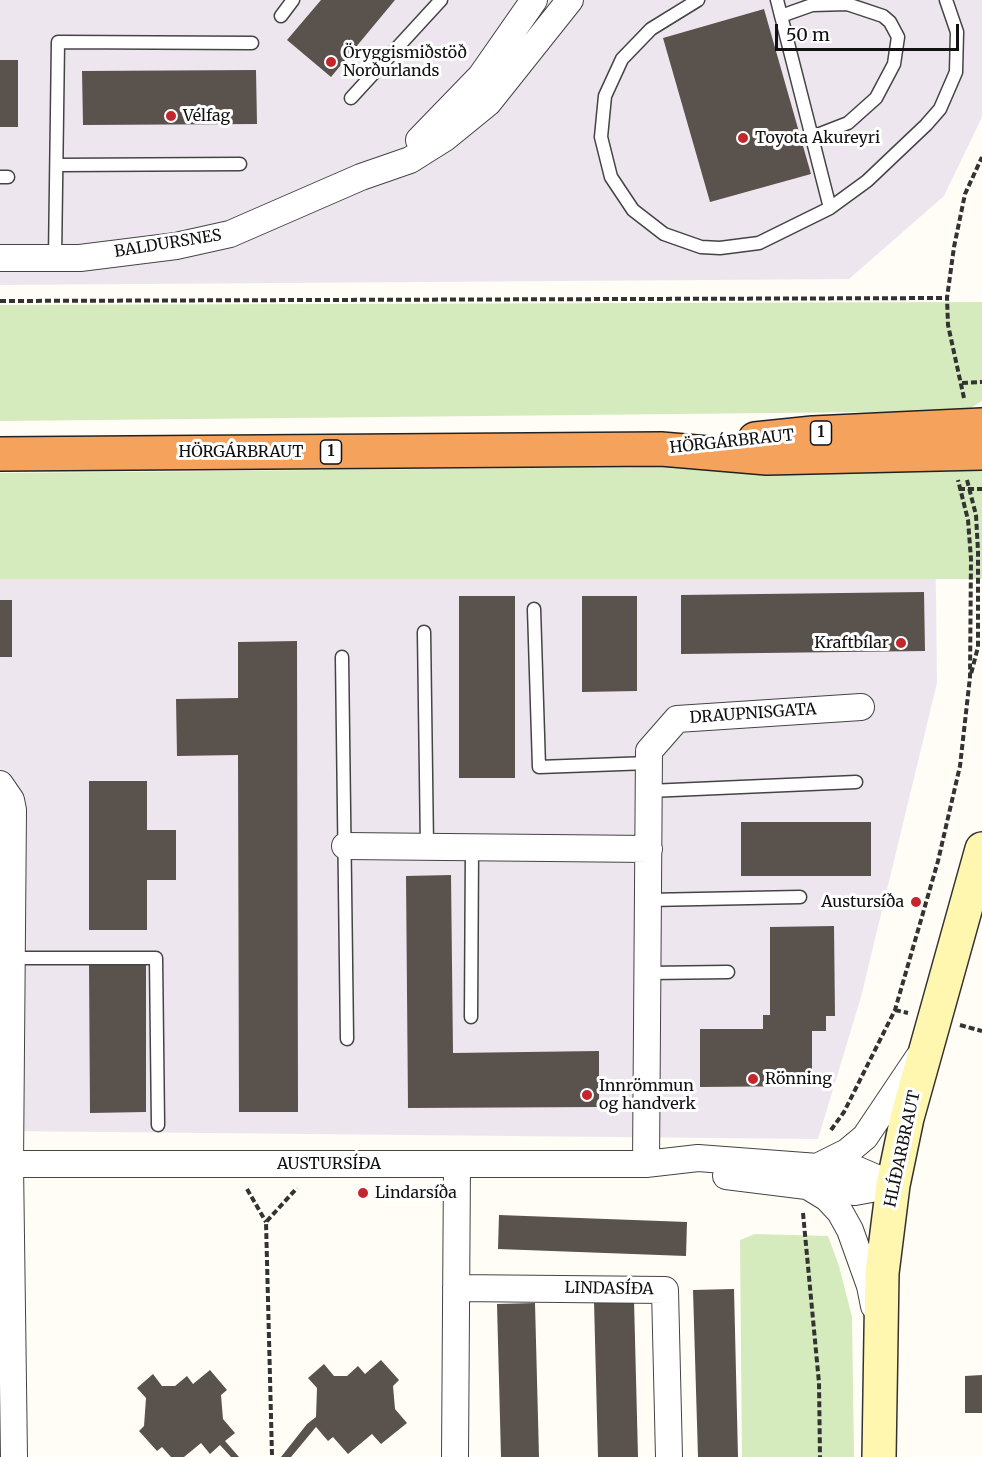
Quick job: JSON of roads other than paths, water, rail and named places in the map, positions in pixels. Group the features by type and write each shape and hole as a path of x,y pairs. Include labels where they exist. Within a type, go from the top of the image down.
{"highway":[{"name":"HÖRGÁRBRAUT","path":"661,449 813,433 982,425"},
{"name":"HÖRGÁRBRAUT","path":"0,454 661,449 767,458 974,466"}],"main road":[{"name":"HLÍÐARBRAUT","path":"879,1457 879,1334 882,1273 893,1185 907,1118 982,849"}],"street":[{"name":"BALDURSNES","path":"361,177 425,136 481,76 534,0"},
{"name":"BALDURSNES","path":"0,258 80,258 176,246 230,234 361,177 410,160 445,138 488,103 570,0"},
{"name":"DRAUPNISGATA","path":"652,1164 648,973 649,751 677,719 861,707"},
{"path":"0,784 11,800 13,810 6,958 5,1164 14,1457"},
{"path":"345,846 649,849"},
{"path":"879,1334 870,1286 850,1230 840,1212 813,1177 865,1137 926,1047"},
{"name":"AUSTURSÍÐA","path":"5,1164 652,1164 693,1172 813,1177 858,1170 893,1185"},
{"path":"456,1457 457,1164"},
{"name":"LINDASÍÐA","path":"456,1288 665,1290 669,1457"}],"lane":[{"path":"281,16 293,0"},
{"path":"351,98 441,0"},
{"path":"698,0 635,42 612,77 603,106 601,137 604,158 621,195 633,210 664,234 701,247 720,248 759,243 830,208 867,181 926,125 950,92 958,52 957,32 945,0"},
{"path":"777,0 830,208"},
{"path":"782,16 812,5 848,4 883,16 890,22 897,37 894,64 876,98 848,123 812,137"},
{"path":"55,258 58,42 252,43"},
{"path":"58,165 240,164"},
{"path":"534,609 539,767 649,763"},
{"path":"424,632 427,847"},
{"path":"342,657 347,1039"},
{"path":"649,791 856,782"},
{"path":"471,1017 472,847"},
{"path":"648,900 800,897"},
{"path":"6,958 156,958 158,1125"},
{"path":"648,973 728,972"}],"place":[{"name":"Öryggismiðstöð Norðurlands","path":"331,62"},
{"name":"Vélfag","path":"171,116"},
{"name":"Toyota Akureyri","path":"743,138"},
{"name":"Kraftbílar","path":"901,643"},
{"name":"Austursíða","path":"916,902"},
{"name":"Rönning","path":"753,1079"},
{"name":"Innrömmun og handverk","path":"587,1095"},
{"name":"Lindarsíða","path":"363,1193"}]}
